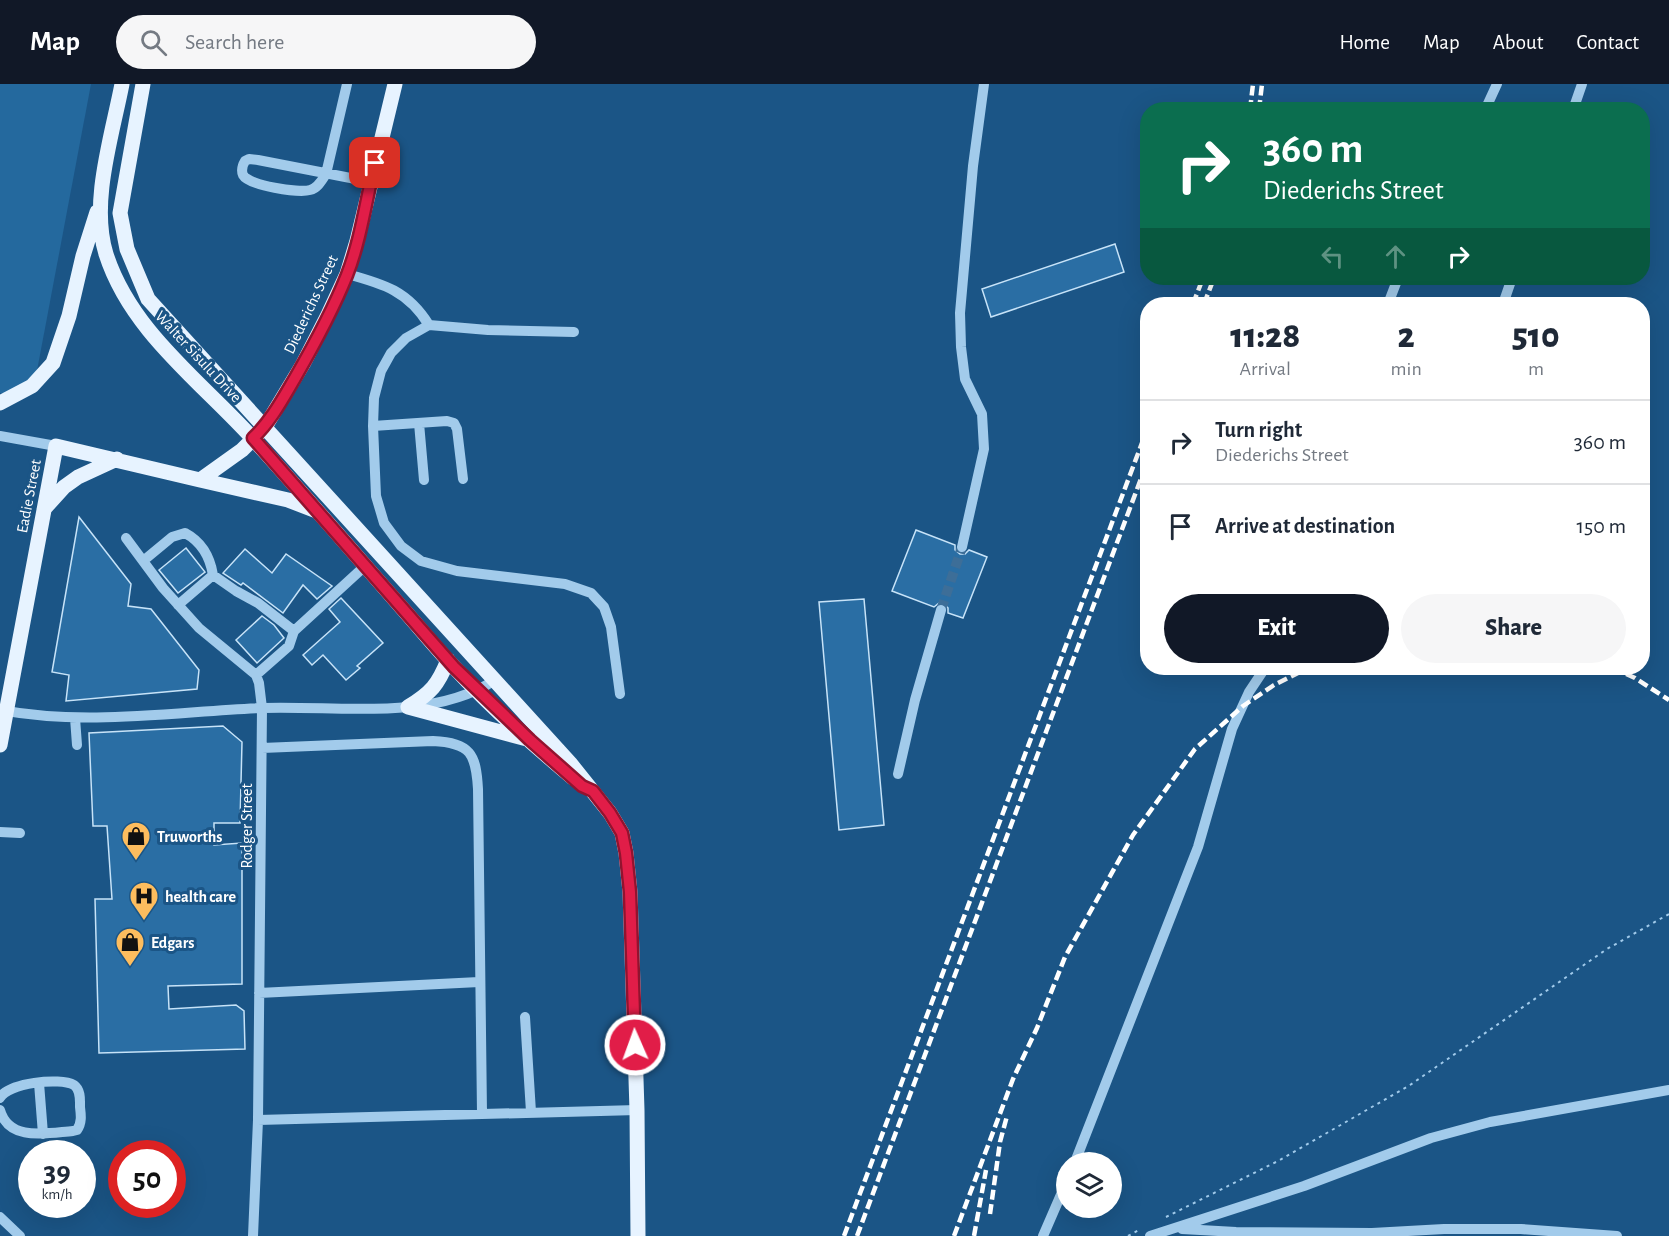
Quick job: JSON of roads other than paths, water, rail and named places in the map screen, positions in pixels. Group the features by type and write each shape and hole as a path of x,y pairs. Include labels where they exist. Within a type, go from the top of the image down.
{"main road":[{"name":"Walter Sisulu Drive","path":"122,84 100,204 101,230 105,251 134,311 167,351 253,438 448,660 530,740 582,786 593,791"},
{"name":"Walter Sisulu Drive","path":"143,84 120,213 127,249 148,299 570,763 610,813 622,833 630,892 637,1110 638,1236"},
{"name":"Diederichs Street","path":"265,427 303,364 347,274 395,84"},
{"path":"0,403 32,386 52,363 69,316 83,256 100,204"},
{"path":"200,480 233,457 265,427"},
{"name":"Eadie Street","path":"0,745 4,710 56,446 288,500 317,511"},
{"path":"44,510 64,488 78,477 117,459"},
{"path":"408,707 438,683 448,660"},
{"path":"408,707 530,740"}],"street":[{"path":"347,84 327,174 318,186 311,190 297,191 257,183 244,177 242,169 245,161 253,159 327,174 370,182"},
{"path":"962,547 984,449 982,414 965,379 960,313 973,166 984,84"},
{"path":"1489,102 1497,84"},
{"path":"1576,102 1582,84"},
{"path":"347,274 375,282 408,298 429,325"},
{"path":"574,332 488,330 429,325 406,338 391,352 381,371 374,398 372,426 376,496 384,523 400,546 421,561 457,571 565,584 591,593 604,607 611,627 620,694"},
{"path":"372,426 447,421 454,423 457,429 463,479"},
{"path":"419,423 424,480"},
{"path":"0,436 56,446"},
{"path":"143,561 172,537 185,533 193,537 210,558 213,575 258,603 294,631"},
{"path":"126,538 199,628 256,675 289,646 294,631 365,566"},
{"path":"178,604 213,575"},
{"path":"898,774 915,700 941,610"},
{"name":"Rodger Street","path":"253,1236 258,1120 262,748 260,683 256,675"},
{"path":"1079,1152 1198,847 1232,729 1248,692 1260,675"},
{"path":"4,710 75,718 262,708 408,707 436,703 478,691 495,680"},
{"path":"75,718 77,745"},
{"path":"262,748 433,741 450,742 466,748 471,753 477,768 478,789 482,1113"},
{"path":"0,832 20,833"},
{"path":"260,993 479,982"},
{"path":"525,1017 531,1112"},
{"path":"39,1083 43,1134"},
{"path":"0,1098 7,1089 39,1083 73,1084 79,1093 81,1122 77,1130 43,1134 24,1133 9,1126 0,1110"},
{"path":"1175,1229 1304,1186 1431,1138 1490,1122 1669,1090"},
{"path":"258,1120 637,1110"},
{"path":"1042,1236 1056,1205"},
{"path":"0,1217 20,1236"},
{"path":"1149,1231 1175,1229 1331,1233 1521,1229 1617,1236"}],"tunnel":[{"path":"941,610 962,547"}],"railway":[{"path":"1251,102 1253,84"},
{"path":"1260,102 1262,84"},
{"path":"1196,297 1200,285"},
{"path":"1207,297 1211,285"},
{"path":"844,1236 1140,448"},
{"path":"857,1236 1140,481"},
{"path":"954,1236 1013,1079 1037,1028 1065,957 1133,835 1195,749 1243,706 1274,685 1294,675"},
{"path":"1628,675 1669,700"},
{"path":"990,1214 1000,1142 1007,1116"},
{"path":"974,1236 986,1170"}],"place":[{"name":"Truworths","path":"136,862"},
{"name":"health care","path":"144,922"},
{"name":"Edgars","path":"130,968"}]}
